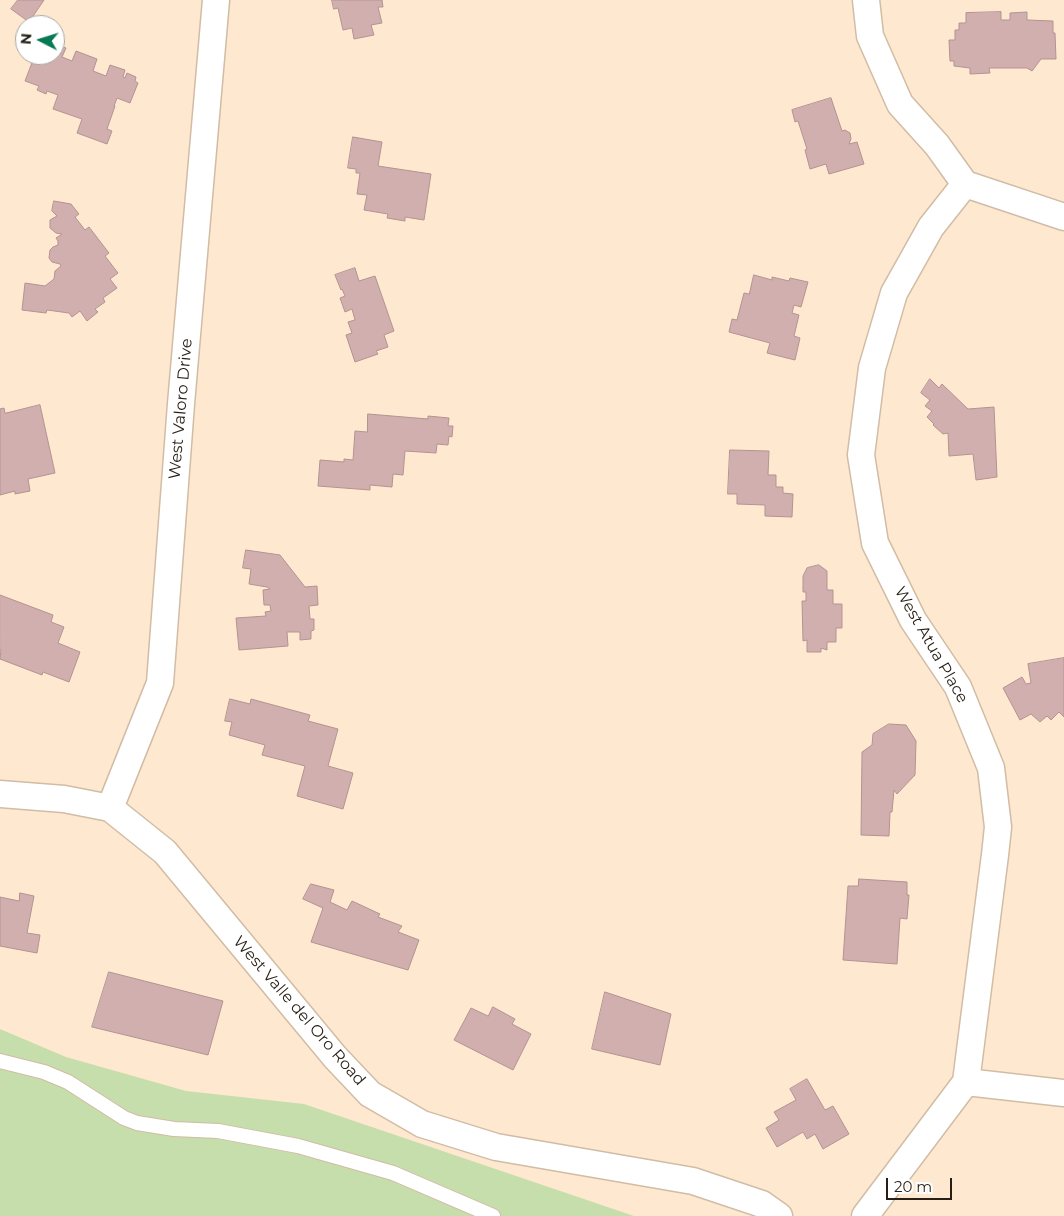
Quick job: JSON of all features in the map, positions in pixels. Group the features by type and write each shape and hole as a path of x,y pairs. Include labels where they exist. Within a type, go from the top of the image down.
{"street":[{"name":"West Valoro Drive","path":"110,808 160,683 181,404 216,0"},
{"path":"866,0 870,36 900,104 937,145 965,184 1064,217"},
{"name":"West Atua Place","path":"865,1216 966,1082 993,884 998,827 991,768 958,687 913,620 875,543 861,455 872,368 894,293 931,227 965,184"},
{"name":"West Valle del Oro Road","path":"0,794 64,799 110,808 165,852 336,1057 370,1094 422,1124 496,1147 694,1182 762,1204 779,1216"},
{"path":"966,1082 1064,1093"}],"lane":[{"path":"0,1061 44,1072 68,1082 124,1118 137,1123 174,1130 218,1130 298,1146 393,1173 493,1216"}],"green space":[{"path":"0,1029 66,1057 186,1091 304,1104 634,1216 0,1216"}],"building":[{"path":"18,0 44,0 34,15 19,15 11,9"},
{"path":"332,0 382,0 383,7 378,7 382,23 371,25 374,35 354,39 352,28 343,30 338,8 334,9"},
{"path":"1001,12 1001,20 1010,20 1010,13 1027,12 1027,20 1053,21 1056,59 1041,59 1032,71 1027,68 989,68 990,73 970,74 970,68 954,66 954,61 950,61 949,40 955,40 955,30 959,30 959,23 966,23 966,13"},
{"path":"76,51 97,59 93,71 106,76 110,65 125,70 123,77 125,78 127,73 136,77 135,81 138,83 130,103 117,98 107,129 112,131 107,144 77,133 82,119 53,109 58,95 47,91 46,94 37,90 39,86 25,81 31,65 65,65 65,58 72,61"},
{"path":"831,98 842,131 845,130 850,133 851,139 849,144 857,142 864,164 829,174 826,164 810,169 805,150 807,149 798,121 795,122 792,110"},
{"path":"353,137 382,142 378,166 431,174 424,220 405,217 405,221 387,218 388,214 364,210 367,195 357,194 360,173 356,173 356,169 348,168"},
{"path":"54,201 71,204 79,214 75,217 85,230 89,227 109,253 105,256 118,273 110,279 117,288 103,298 105,302 95,309 98,312 87,321 80,311 72,317 69,313 47,310 46,313 22,310 25,283 45,286 54,279 55,271 61,266 52,262 49,258 50,250 58,245 56,238 62,234 56,233 50,228 50,220 57,216 52,211"},
{"path":"355,268 359,281 375,276 394,331 384,335 388,347 376,351 378,354 355,362 346,335 352,333 348,322 355,320 352,309 345,312 340,298 345,296 335,275"},
{"path":"754,275 772,280 772,277 789,281 790,278 808,282 801,307 794,305 792,313 799,315 794,336 800,338 795,360 767,353 770,343 729,332 732,319 737,320 744,293 749,294"},
{"path":"930,379 939,388 942,384 968,409 994,407 997,477 976,480 973,454 949,456 948,433 943,434 927,417 932,411 925,406 930,400 921,393"},
{"path":"40,405 55,473 28,479 30,491 15,494 15,491 0,495 0,409 4,408 5,413"},
{"path":"368,414 428,419 428,416 449,418 448,426 453,426 452,437 449,436 448,445 437,444 436,453 405,451 403,475 393,474 392,487 370,485 370,490 318,486 320,460 344,462 344,459 353,460 355,431 367,432"},
{"path":"730,450 769,451 768,475 776,475 776,487 783,487 783,493 793,494 792,517 765,516 765,505 737,504 737,494 728,494"},
{"path":"246,550 280,555 305,587 317,586 318,605 309,606 310,619 314,619 314,630 311,631 311,639 300,640 300,632 287,632 288,646 239,650 236,618 266,616 265,612 271,611 270,605 264,605 263,590 270,589 249,584 251,569 243,568"},
{"path":"819,565 827,571 827,590 833,590 833,604 842,604 842,628 836,628 836,642 827,642 827,650 821,648 821,652 807,652 807,640 803,641 802,601 806,601 806,592 803,592 803,576 807,568"},
{"path":"0,595 53,615 51,622 64,627 58,643 80,652 69,682 43,672 42,675 0,659"},
{"path":"1064,658 1064,717 1059,712 1051,720 1047,716 1040,722 1031,714 1020,720 1003,688 1022,677 1026,684 1031,683 1028,664"},
{"path":"230,699 250,704 251,699 310,715 308,721 338,729 328,766 353,773 343,809 297,796 305,766 262,755 265,745 229,735 232,722 225,721"},
{"path":"889,724 906,725 916,741 915,775 897,794 894,790 892,812 890,812 889,836 861,835 862,752 872,745 873,734"},
{"path":"859,879 907,882 907,895 909,895 907,919 900,918 897,964 843,960 848,886 858,886"},
{"path":"311,884 334,890 330,902 347,910 352,901 380,914 378,917 402,926 398,932 419,940 408,970 311,942 323,908 303,899"},
{"path":"20,893 34,896 27,933 40,935 37,953 0,946 0,897 19,901"},
{"path":"109,972 223,1001 208,1055 92,1027"},
{"path":"605,992 671,1014 660,1065 592,1049"},
{"path":"493,1007 515,1019 512,1024 531,1034 513,1070 454,1040 471,1008 488,1016"},
{"path":"807,1079 825,1110 833,1106 849,1134 823,1149 815,1134 807,1139 803,1132 777,1147 766,1128 779,1120 774,1112 796,1100 790,1089"}]}
